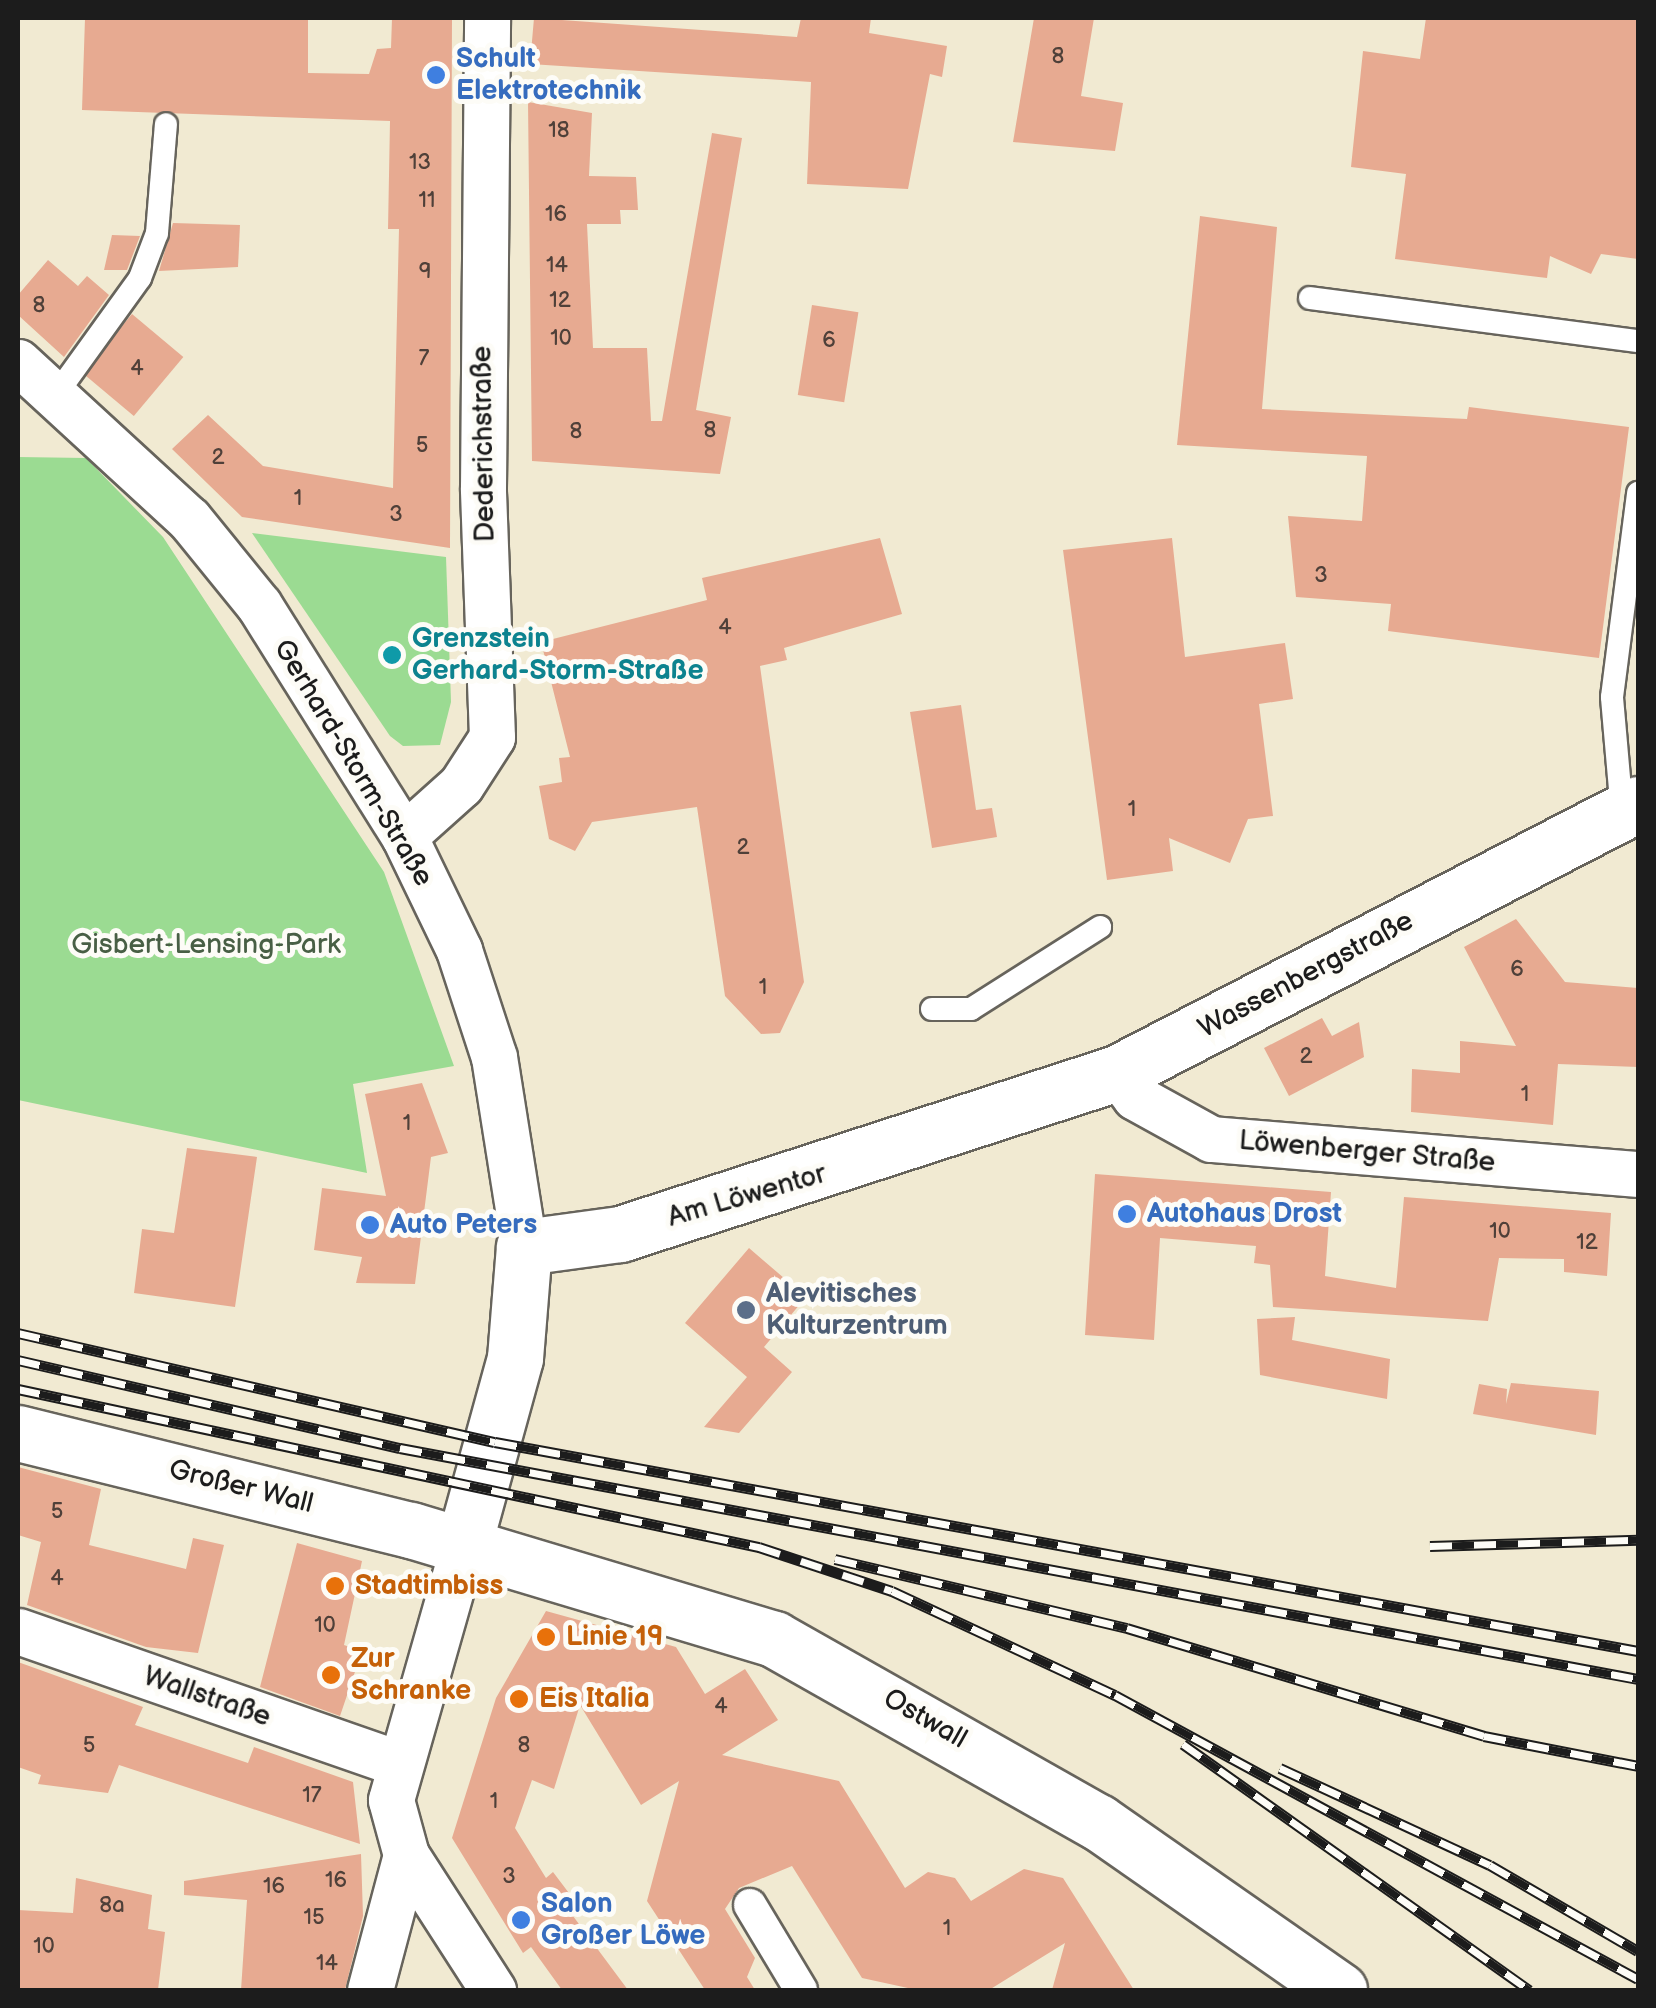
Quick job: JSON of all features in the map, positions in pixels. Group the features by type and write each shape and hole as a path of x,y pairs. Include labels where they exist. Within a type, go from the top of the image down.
{"street":[{"name":"Dederichstraße","path":"404,836 460,785 492,737 483,448 486,18"},
{"name":"Gerhard-Storm-Straße","path":"18,362 189,519 259,605 404,836 459,950 494,1057 524,1247 514,1358 463,1547"},
{"name":"Wassenbergstraße","path":"966,1128 1117,1073 1630,808"},
{"name":"Löwenberger Straße","path":"1117,1073 1135,1098 1211,1139 1638,1174"},
{"name":"Am Löwentor","path":"524,1247 620,1234 966,1128"},
{"name":"Großer Wall","path":"18,1433 463,1547"},
{"path":"463,1547 397,1763 391,1800 406,1855 493,1990"},
{"name":"Ostwall","path":"463,1547 671,1602 870,1687 1098,1822 1339,1990"},
{"name":"Wallstraße","path":"18,1631 397,1763"},
{"path":"370,1990 406,1855"},
{"path":"750,1905 801,1990"}],"lane":[{"path":"55,396 140,278 157,233 166,124"},
{"path":"1310,298 1638,342"},
{"path":"1630,808 1612,696 1638,493"},
{"path":"932,1009 971,1009 1100,927"}],"green space":[{"name":"Gisbert-Lensing-Park","path":"18,457 86,458 163,537 384,872 454,1066 353,1084 367,1173 18,1100"},
{"path":"252,533 446,557 451,702 440,745 403,746 390,736"}],"building":[{"path":"85,18 308,18 308,73 369,74 377,49 391,48 392,18 452,18 450,548 242,517 172,449 208,415 263,466 393,488 399,229 388,229 390,121 82,110"},
{"path":"534,18 797,37 801,18 871,18 869,33 947,46 942,77 930,74 908,189 807,184 811,82 530,64"},
{"path":"1034,18 1094,18 1081,96 1123,103 1115,151 1013,142"},
{"path":"1426,18 1638,18 1638,259 1601,254 1591,274 1550,256 1547,278 1395,259 1406,174 1351,167 1363,51 1420,59"},
{"path":"528,102 592,113 589,176 636,177 638,210 620,210 621,224 587,224 593,348 647,348 651,421 662,421 712,133 742,138 696,410 731,417 720,474 532,461"},
{"path":"1200,216 1277,227 1262,409 1467,419 1469,407 1629,427 1599,658 1388,631 1391,604 1296,597 1288,516 1362,521 1367,456 1177,445"},
{"path":"173,223 240,225 238,267 159,271"},
{"path":"112,235 140,236 127,270 104,270"},
{"path":"48,260 78,286 87,276 109,295 64,357 18,315 18,295"},
{"path":"812,305 858,312 844,402 798,395"},
{"path":"132,314 183,357 134,416 83,373"},
{"path":"880,538 902,614 784,648 787,660 760,666 804,982 780,1033 761,1034 725,996 697,807 592,822 575,851 549,839 539,786 562,782 559,758 570,757 541,642 707,600 702,578"},
{"path":"1172,538 1185,657 1285,643 1293,699 1259,704 1273,816 1248,819 1230,863 1169,838 1173,871 1107,880 1063,550"},
{"path":"961,705 976,810 992,808 997,837 932,848 910,712"},
{"path":"1516,919 1565,982 1638,988 1638,1067 1558,1064 1553,1125 1411,1112 1412,1069 1460,1073 1460,1041 1516,1046 1464,947"},
{"path":"1322,1018 1332,1036 1359,1022 1364,1057 1289,1096 1264,1048"},
{"path":"422,1083 448,1153 431,1157 415,1284 356,1283 362,1257 314,1250 322,1188 386,1196 365,1094"},
{"path":"187,1148 257,1157 235,1307 134,1293 142,1229 174,1233"},
{"path":"1095,1174 1331,1192 1325,1276 1396,1288 1404,1197 1611,1213 1607,1276 1564,1272 1564,1259 1499,1258 1488,1321 1273,1307 1270,1265 1254,1263 1256,1246 1160,1238 1154,1340 1085,1335"},
{"name":"Alevitisches Kulturzentrum","path":"749,1248 806,1297 764,1347 792,1372 739,1433 704,1427 747,1377 685,1323"},
{"path":"1295,1317 1292,1340 1390,1359 1387,1399 1260,1375 1257,1319"},
{"path":"1511,1383 1599,1391 1596,1435 1473,1414 1479,1384 1507,1389 1506,1404"},
{"path":"18,1467 101,1489 89,1545 186,1569 193,1538 224,1545 198,1653 146,1647 27,1605 41,1542 18,1535"},
{"path":"297,1543 362,1561 344,1645 362,1651 340,1716 260,1687"},
{"path":"546,1611 676,1647 705,1694 745,1669 778,1720 722,1755 839,1781 905,1888 928,1872 955,1878 971,1901 1024,1869 1063,1878 1134,1990 1052,1990 1065,1943 989,1990 917,1990 862,1978 792,1866 739,1888 725,1909 755,1958 747,1977 755,1990 705,1990 647,1901 679,1781 641,1805 580,1705 554,1789 532,1780 515,1828 546,1878 553,1872 581,1909 573,1916 628,1990 562,1990 531,1947 523,1953 452,1838 496,1698"},
{"path":"18,1662 143,1707 135,1725 248,1763 254,1747 353,1782 360,1844 119,1765 108,1793 38,1784 41,1775 18,1767"},
{"path":"361,1854 363,1916 345,1990 241,1990 247,1900 184,1895 184,1881"},
{"path":"76,1878 152,1895 148,1929 165,1932 158,1990 18,1990 18,1910 73,1913"}],"railway":[{"path":"18,1333 495,1442 1638,1651"},
{"path":"18,1360 400,1448 1638,1679"},
{"path":"18,1389 759,1547 892,1591 1115,1695 1638,1979"},
{"path":"1430,1546 1638,1540"},
{"path":"835,1559 1127,1628 1484,1736 1638,1766"},
{"path":"1183,1744 1529,1990"},
{"path":"1280,1768 1490,1865 1638,1951"}],"place":[{"name":"Schult Elektrotechnik","path":"436,75"},
{"name":"Grenzstein Gerhard-Storm-Straße","path":"392,655"},
{"name":"Autohaus Drost","path":"1127,1214"},
{"name":"Auto Peters","path":"370,1225"},
{"name":"Alevitisches Kulturzentrum","path":"746,1310"},
{"name":"Stadtimbiss","path":"335,1586"},
{"name":"Linie 19","path":"546,1637"},
{"name":"Zur Schranke","path":"331,1675"},
{"name":"Eis Italia","path":"519,1699"},
{"name":"Salon Großer Löwe","path":"521,1920"}]}
